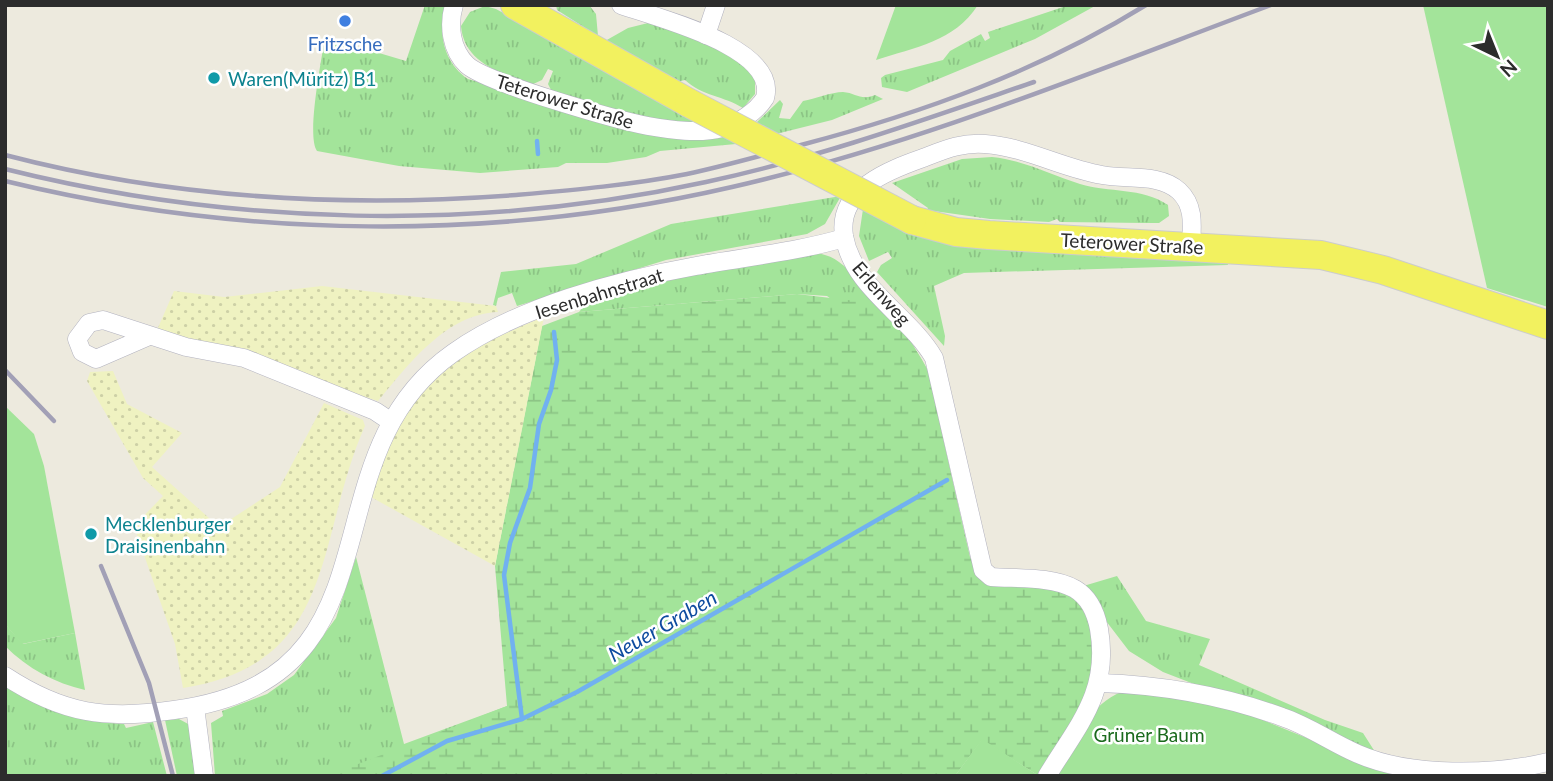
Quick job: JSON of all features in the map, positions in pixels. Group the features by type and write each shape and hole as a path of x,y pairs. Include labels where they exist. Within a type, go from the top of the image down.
{"main road":[{"name":"Teterower Straße","path":"515,5 689,103 912,220 956,232 989,235 1192,238 1309,254 1352,262 1548,325"}],"street":[{"name":"Teterower Straße","path":"454,5 451,17 454,45 467,65 480,74 632,121 679,130 723,128 753,111 765,98 768,84 755,63 706,35 621,5"},
{"path":"706,35 716,5"},
{"name":"Erlenweg","path":"1100,683 1101,643 1097,619 1087,598 1066,585 991,577 983,570 934,358 917,333 861,274 844,238 847,210 868,183 885,172 960,144 973,143 1011,148 1105,176 1164,183 1181,193 1186,201 1192,216 1192,238"},
{"name":"Iesenbahnstraat","path":"5,676 44,699 94,714 131,716 195,708 237,696 266,681 294,660 318,631 336,594 372,464 390,421 427,374 452,354 477,337 517,319 646,277 844,238"},
{"path":"149,336 186,347 244,358 375,411 390,421"},
{"path":"1047,776 1089,708 1100,683 1180,688 1285,718 1376,760 1433,769 1490,771 1548,762"},
{"path":"195,708 204,776"}],"green space":[{"path":"425,5 445,5 442,26 444,46 453,64 468,79 644,131 722,137 757,122 780,100 783,104 779,118 790,119 803,101 833,93 843,92 862,97 875,95 883,99 832,120 736,144 660,151 646,157 607,163 566,163 558,167 480,173 399,166 317,151 314,143 314,114 325,37 406,61"},
{"path":"556,5 589,5 596,14 598,36 557,10"},
{"path":"896,5 978,5 957,27 933,42 876,60"},
{"path":"1069,5 1095,6 1035,39 907,92 882,87 881,78 885,75 943,60 950,51 981,34 985,41 990,38 988,32"},
{"path":"1423,5 1548,5 1548,307 1487,288"},
{"path":"485,6 496,9 699,122 643,119 552,92 548,84 553,71 548,69 542,80 531,85 496,71 469,49 461,26 470,12"},
{"path":"648,23 707,43 733,58 755,79 755,94 743,108 685,80 676,82 605,41 628,28"},
{"path":"992,157 1026,164 1091,187 1147,195 1168,205 1169,216 1159,223 990,219 927,210 928,208 892,183 962,159"},
{"path":"841,196 825,224 807,234 666,260 517,306 512,293 498,298 496,306 493,305 501,272 576,264 671,224"},
{"path":"863,209 1227,260 1228,265 964,273 934,286 945,336 944,346 877,272 881,265 892,258 888,252 869,261 859,236"},
{"path":"814,253 836,260 861,282 901,330 928,371 827,296 797,294 579,312 587,302 693,274"},
{"path":"867,292 909,338 928,371 970,557 979,576 995,586 1035,584 1064,589 1083,602 1095,645 1090,692 1039,776 982,740 955,776 301,776 353,766 507,706 495,566 542,326 579,312 797,294 856,301"},
{"path":"5,406 34,434 44,466 75,633 22,644 5,624"},
{"path":"356,557 404,744 507,706 613,776 215,776 211,723 223,716 222,711 267,694 294,675 336,618"},
{"path":"1117,576 1146,621 1210,639 1199,665 1325,720 1363,733 1377,755 1163,672 1129,651 1080,587"},
{"path":"5,624 23,644 75,633 85,690 42,674 23,662 5,646"},
{"path":"5,685 33,702 77,718 124,724 126,728 153,722 167,776 5,776"},
{"name":"Grüner Baum","path":"1128,690 1226,705 1378,767 1452,776 1056,776 1084,724 1093,713 1115,695"},
{"path":"179,719 190,725 198,776 177,776 165,720"},
{"path":"982,739 1039,776 955,776"}],"sand":[{"path":"322,286 496,306 498,312 479,315 445,331 416,357 378,401 157,330 174,291 224,297"},
{"path":"544,317 495,566 371,497 382,461 396,431 432,383 455,363 481,346"},
{"path":"113,371 127,404 182,433 152,467 219,527 280,487 324,403 363,420 365,426 349,468 314,590 296,624 270,653 234,674 183,688 175,644 134,526 163,496 143,478 87,381 90,372"}],"waterway":[{"path":"537,141 538,154"},
{"path":"522,719 504,575 510,543 530,488 539,424 551,390 557,360 554,332"},
{"name":"Neuer Graben","path":"382,776 447,741 522,719 577,692 947,480"}],"railway":[{"path":"5,155 132,182 323,200 452,199 623,184 730,164 846,133 935,104 1022,70 1105,29 1146,5"},
{"path":"5,181 95,200 186,214 277,223 460,225 642,205 732,187 869,150 1071,81 1271,5"},
{"path":"5,169 91,188 179,202 267,211 355,216 444,215 532,209 619,198 748,172 872,137 1034,82"},
{"path":"5,370 54,421"},
{"path":"101,566 149,683 173,776"}],"place":[{"name":"Fritzsche","path":"345,21"},
{"name":"Waren(Müritz) B1","path":"214,78"},
{"name":"Mecklenburger Draisinenbahn","path":"91,534"}]}
